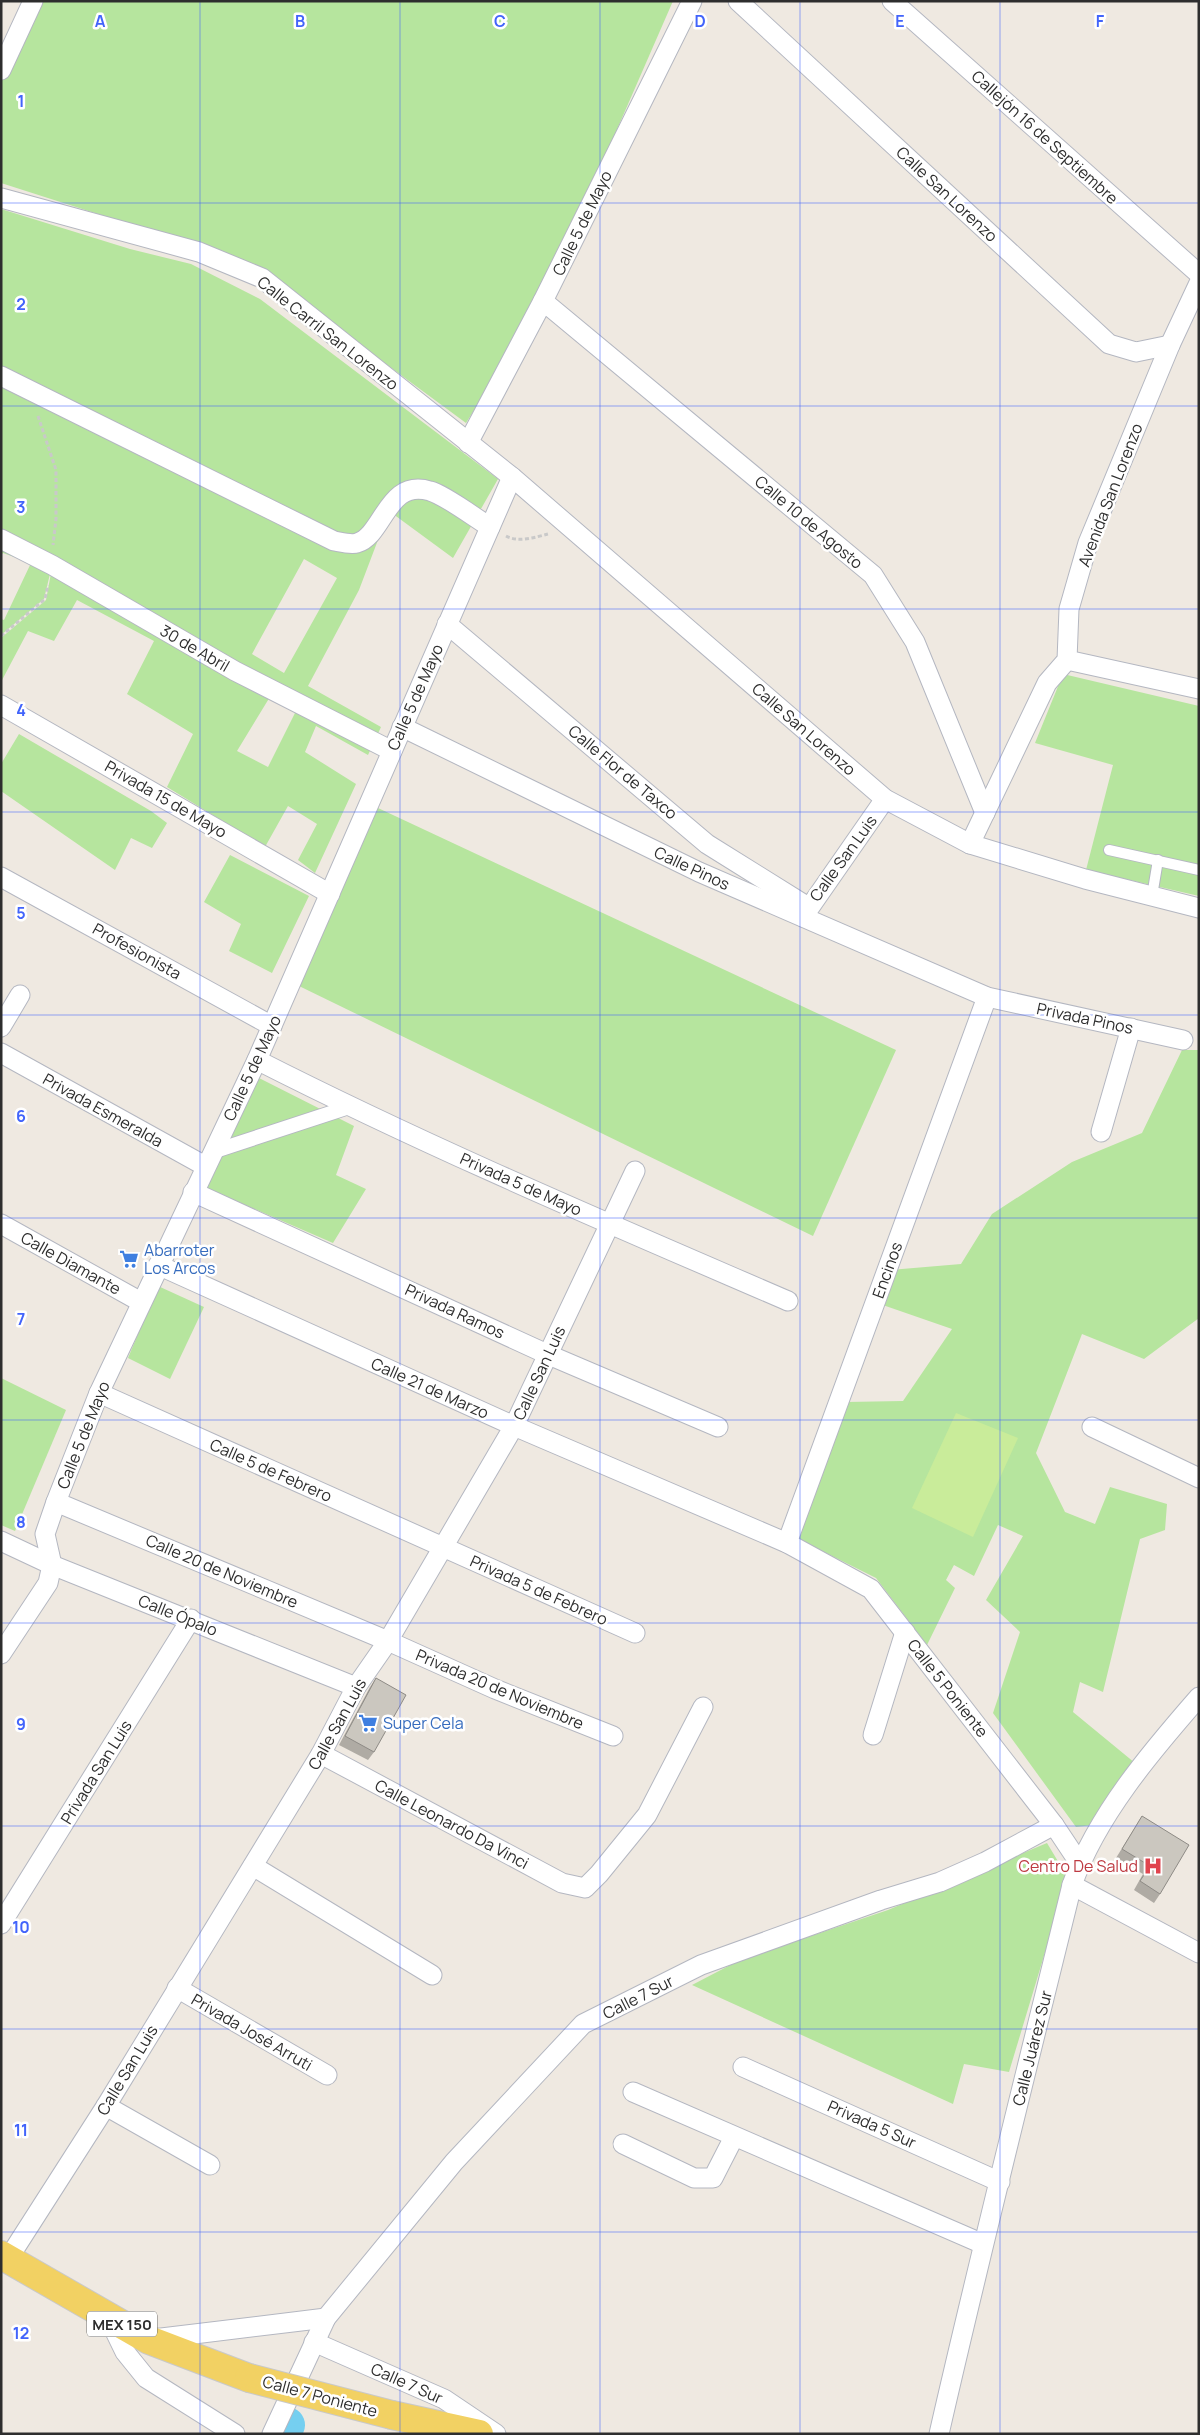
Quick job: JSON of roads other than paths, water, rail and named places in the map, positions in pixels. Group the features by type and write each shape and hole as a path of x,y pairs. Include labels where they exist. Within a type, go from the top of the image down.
{"main road":[{"name":"MEX 150","path":"5,2257 149,2340"},
{"name":"Calle 7 Poniente","path":"149,2340 249,2378 392,2415 479,2434"}],"street":[{"path":"1,70 33,1"},
{"name":"Calle 5 de Mayo","path":"468,443 543,301 692,1"},
{"name":"Calle San Lorenzo","path":"738,1 1109,344 1136,352 1170,345"},
{"name":"Callejón 16 de Septiembre","path":"892,1 1199,274"},
{"name":"Calle Carril San Lorenzo","path":"1,198 199,252 262,278 468,443"},
{"name":"Avenida San Lorenzo","path":"1068,660 1069,609 1088,543 1170,345 1199,283"},
{"name":"Calle 10 de Agosto","path":"543,301 873,575 915,642 985,813"},
{"path":"1,376 29,388 334,541 356,543 372,534 386,508 407,491 419,489 432,491 490,527"},
{"name":"Calle San Lorenzo","path":"468,443 512,478 885,799 970,844 1084,879 1199,908"},
{"name":"Calle 5 de Mayo","path":"52,1565 45,1534 99,1392 257,1060 512,478"},
{"name":"30 de Abril","path":"1,539 52,565 235,671 392,752"},
{"name":"Calle Flor de Taxco","path":"448,624 707,844 805,912"},
{"path":"970,844 1047,683 1068,660 1199,689"},
{"name":"Privada 15 de Mayo","path":"1,705 330,894"},
{"name":"Calle Pinos","path":"402,727 699,872 805,912 987,996"},
{"name":"Calle San Luis","path":"805,912 885,799"},
{"name":"Profesionista","path":"1,877 272,1026"},
{"path":"1,1027 20,995"},
{"name":"Privada Pinos","path":"987,996 1183,1040"},
{"name":"Encinos","path":"787,1543 987,996"},
{"path":"1101,1132 1131,1028"},
{"name":"Privada Esmeralda","path":"1,1053 209,1159"},
{"name":"Privada 5 de Mayo","path":"257,1060 349,1107 608,1224 788,1301"},
{"path":"209,1159 349,1107"},
{"name":"Calle San Luis","path":"5,2257 106,2106 321,1754 356,1687 388,1641 514,1426 634,1171"},
{"name":"Privada Ramos","path":"194,1192 549,1354 718,1427"},
{"name":"Calle Diamante","path":"1,1224 141,1302"},
{"name":"Calle 21 de Marzo","path":"158,1265 514,1426 787,1543"},
{"name":"Calle 5 de Febrero","path":"99,1392 443,1547"},
{"path":"1092,1427 1199,1478"},
{"name":"Calle 20 de Noviembre","path":"56,1502 388,1641"},
{"name":"Calle Ópalo","path":"1,1542 52,1565 192,1619 356,1687"},
{"name":"Calle 5 Poniente","path":"787,1543 871,1589 1054,1825 1080,1864"},
{"name":"Privada 5 de Febrero","path":"443,1547 635,1633"},
{"path":"1,1654 48,1583 52,1565"},
{"name":"Privada San Luis","path":"1,1924 192,1619"},
{"path":"873,1735 904,1632"},
{"name":"Privada 20 de Noviembre","path":"388,1641 495,1688 613,1736"},
{"name":"Calle Juárez Sur","path":"939,2434 983,2244 1000,2182 1072,1885 1080,1864 1131,1778 1199,1697"},
{"name":"Calle Leonardo Da Vinci","path":"321,1754 562,1882 585,1888 599,1874 647,1815 703,1707"},
{"name":"Calle 7 Sur","path":"272,2434 326,2318 454,2162 583,2024 701,1965 881,1900 940,1882 985,1862 1054,1825"},
{"path":"253,1866 432,1975"},
{"path":"1072,1885 1199,1953"},
{"name":"Privada José Arruti","path":"177,1988 327,2075"},
{"name":"Privada 5 Sur","path":"743,2067 1000,2182"},
{"path":"633,2092 983,2244"},
{"path":"106,2106 210,2165"},
{"path":"623,2144 694,2178 713,2178 722,2164 734,2137"},
{"path":"108,2316 125,2352 146,2378 235,2434"},
{"path":"149,2340 326,2318"},
{"name":"Calle 7 Sur","path":"314,2342 444,2399 496,2434"}],"lane":[{"path":"1109,850 1199,870"},
{"path":"1152,896 1158,860"},
{"path":"1188,867 1199,865"}],"waterway":[{"path":"283,2434 287,2425"}],"place":[{"name":"Abarroter Los Arcos","path":"129,1259"},
{"name":"Super Cela","path":"368,1723"},
{"name":"Centro De Salud","path":"1153,1866"}]}
